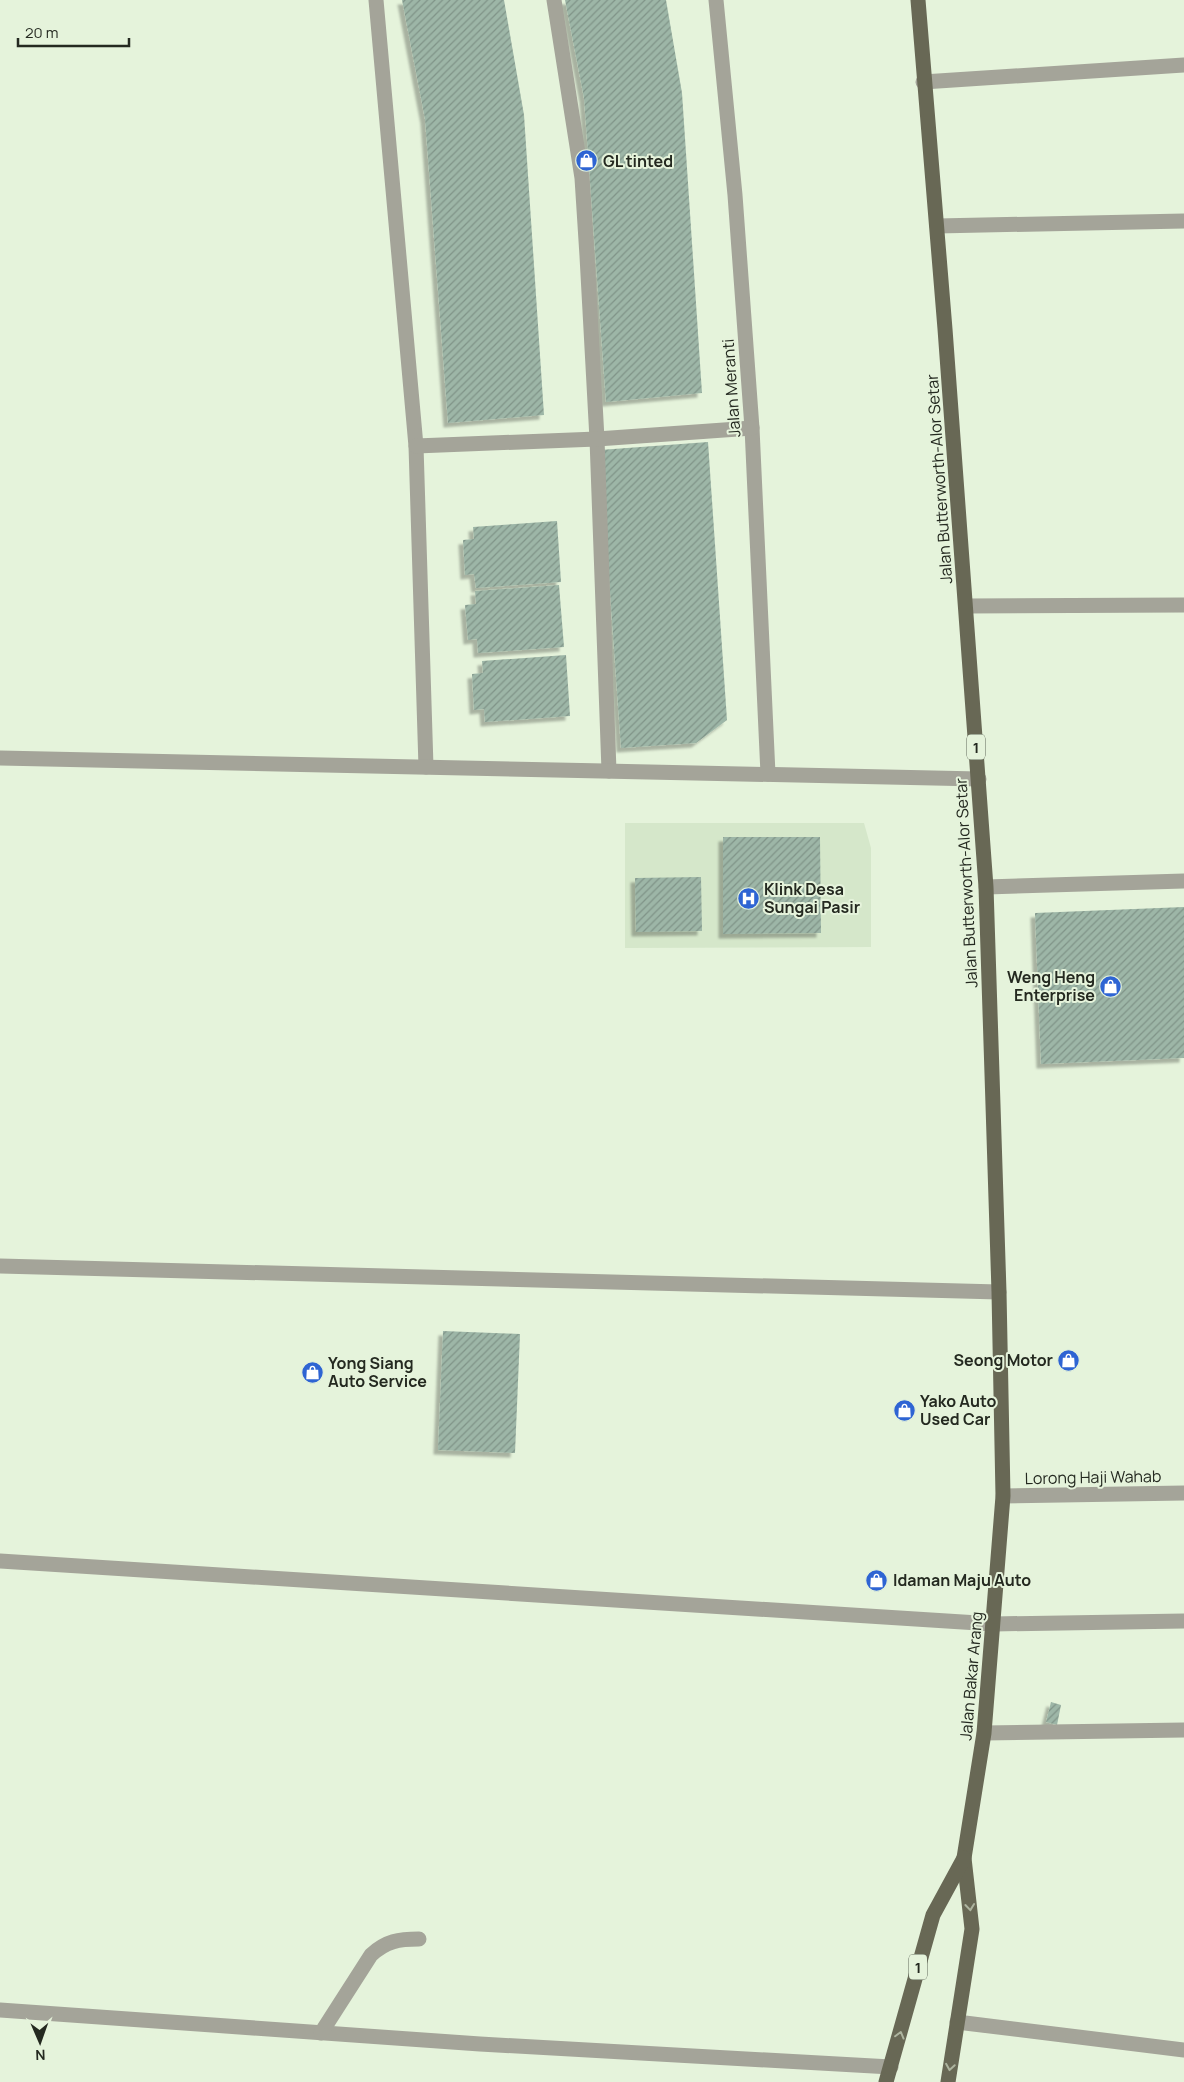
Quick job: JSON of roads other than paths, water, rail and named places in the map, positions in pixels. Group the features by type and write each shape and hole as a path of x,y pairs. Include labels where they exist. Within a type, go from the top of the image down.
{"main road":[{"name":"Jalan Butterworth-Alor Setar","path":"918,0 966,606 986,887 999,1292 1003,1496"},
{"name":"Jalan Bakar Arang","path":"948,2082 972,1929 964,1858 984,1732 1003,1496"},
{"name":"Jalan Bakar Arang","path":"886,2082 933,1915 964,1858"}],"street":[{"path":"376,0 416,446 426,767"},
{"path":"554,0 582,178 597,439 609,771"},
{"name":"Jalan Meranti","path":"716,0 734,185 752,428 768,774"},
{"path":"924,82 1184,66"},
{"path":"936,226 1184,221"},
{"path":"416,446 597,439 752,428"},
{"path":"966,606 1184,605"},
{"path":"0,758 978,779"},
{"path":"986,887 1184,881"},
{"path":"0,1266 999,1292"},
{"name":"Lorong Haji Wahab","path":"1003,1496 1184,1493"},
{"path":"0,1561 994,1624 1184,1621"},
{"path":"984,1732 1184,1730"},
{"path":"321,2033 371,1955 381,1946 396,1940 419,1939"},
{"path":"0,2010 480,2044 891,2067"},
{"path":"958,2022 1184,2050"}],"place":[{"name":"GL tinted","path":"587,161"},
{"name":"Klink Desa Sungai Pasir","path":"748,898"},
{"name":"Weng Heng Enterprise","path":"1111,986"},
{"name":"Seong Motor","path":"1069,1360"},
{"name":"Yong Siang Auto Service","path":"312,1372"},
{"name":"Yako Auto Used Car","path":"904,1410"},
{"name":"Idaman Maju Auto","path":"877,1580"}]}
